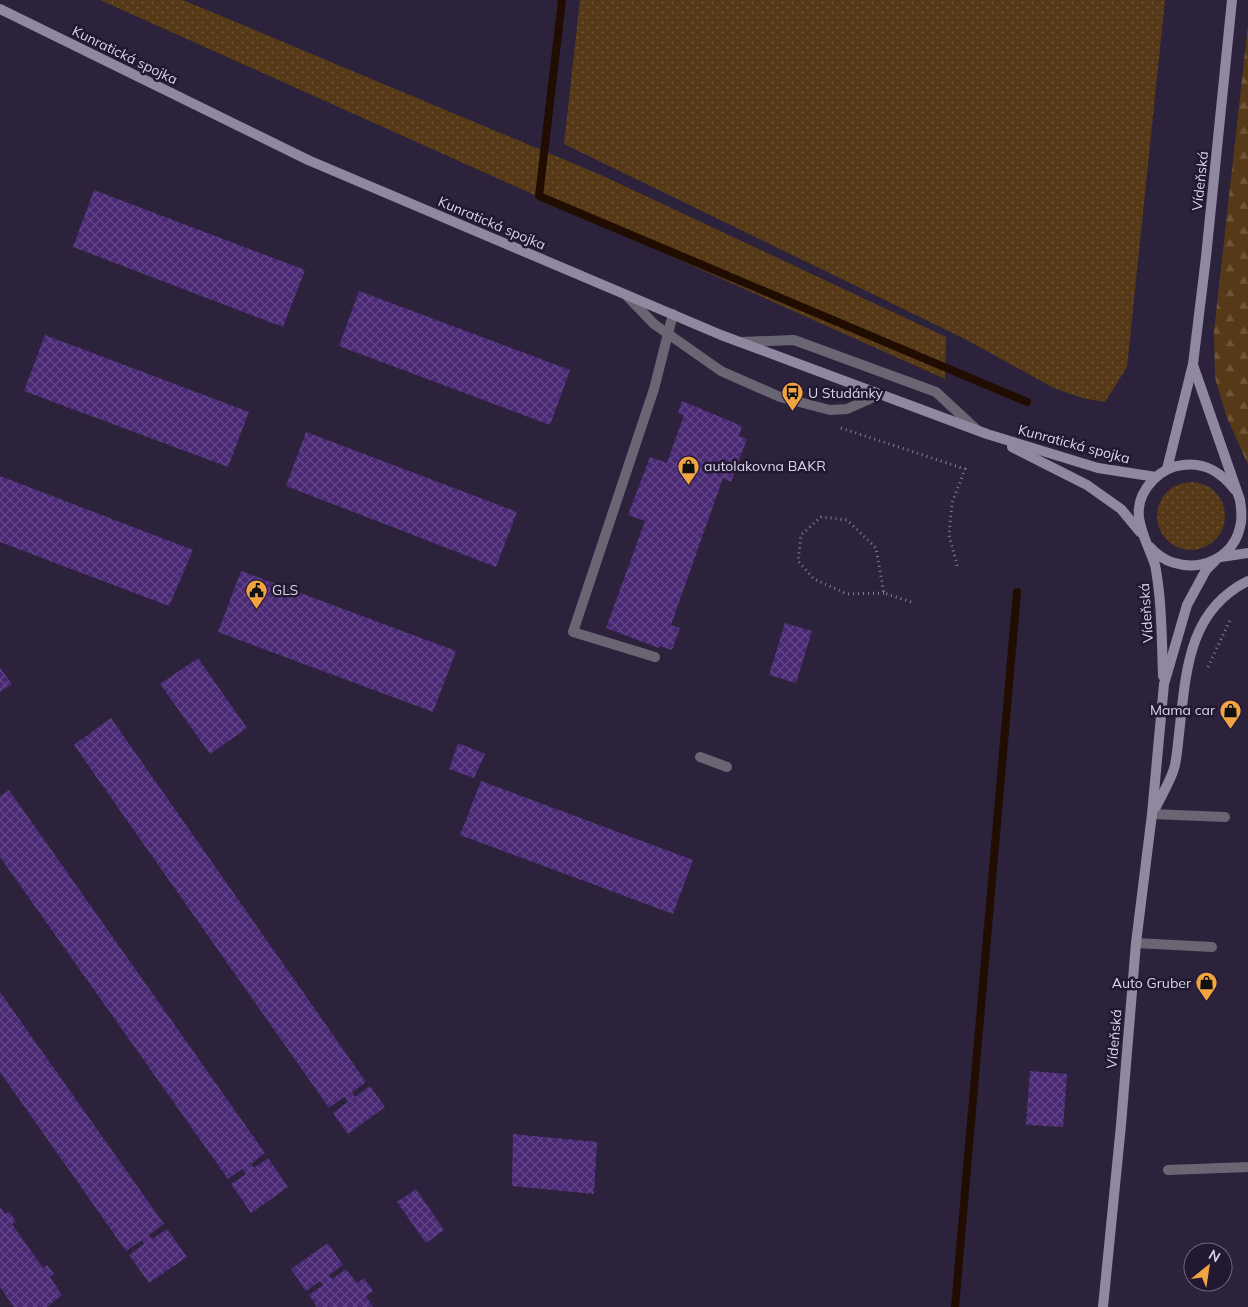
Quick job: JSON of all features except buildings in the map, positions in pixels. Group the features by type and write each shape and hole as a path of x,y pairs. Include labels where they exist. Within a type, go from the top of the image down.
{"main road":[{"name":"Vídeňská","path":"1167,469 1193,364 1206,257 1232,0"},
{"name":"Kunratická spojka","path":"0,9 308,160 740,342 982,432 1098,468 1156,477"},
{"name":"Vídeňská","path":"1164,684 1187,605 1206,570 1232,546 1240,529 1242,510 1193,364"},
{"name":"Kunratická spojka","path":"982,432 1087,485 1121,509 1144,538"},
{"name":"Vídeňská","path":"1103,1307 1122,1115 1136,943 1152,814 1164,684 1159,593 1155,567 1144,538 1138,513 1146,488 1167,469 1177,466 1189,464 1202,465 1226,478 1235,490"},
{"path":"1240,500 1248,512"},
{"path":"1144,538 1164,559 1177,565 1203,565 1217,559 1248,552"},
{"path":"1152,814 1175,766 1184,684 1197,634 1206,617 1219,601 1230,591 1248,581"}],"lane":[{"path":"626,295 654,324 721,371 780,397 830,410 846,409 881,394"},
{"path":"655,658 573,632 654,389 673,314"},
{"path":"740,342 794,340 936,392 982,432"},
{"path":"700,757 727,767"},
{"path":"1152,814 1226,817"},
{"path":"1136,943 1212,947"},
{"path":"1168,1170 1248,1167"}],"path":[{"path":"838,427 965,469 952,503 949,535 958,569"},
{"path":"884,593 876,548 847,520 821,517 801,535 798,560 814,579 847,594 884,593 914,603"},
{"path":"1204,674 1233,614"}],"green space":[{"path":"100,0 183,0 601,175 946,337 945,379"},
{"path":"580,0 1165,0 1127,367 1105,402 1082,398 1054,388 963,338 564,144"},
{"path":"1248,25 1248,465 1226,415 1215,378 1214,331"},
{"path":"1191,482 1204,485 1215,492 1222,503 1225,516 1222,529 1215,540 1204,547 1191,550 1178,547 1167,540 1160,529 1157,516 1160,503 1167,492 1178,485"}],"waterway":[{"path":"562,0 539,196 1027,402"},
{"path":"955,1307 1017,592"}],"place":[{"name":"U Studánky","path":"792,412"},
{"name":"autolakovna BAKR","path":"688,485"},
{"name":"GLS","path":"256,609"},
{"name":"Mama car","path":"1231,729"},
{"name":"Auto Gruber","path":"1207,1002"}]}
